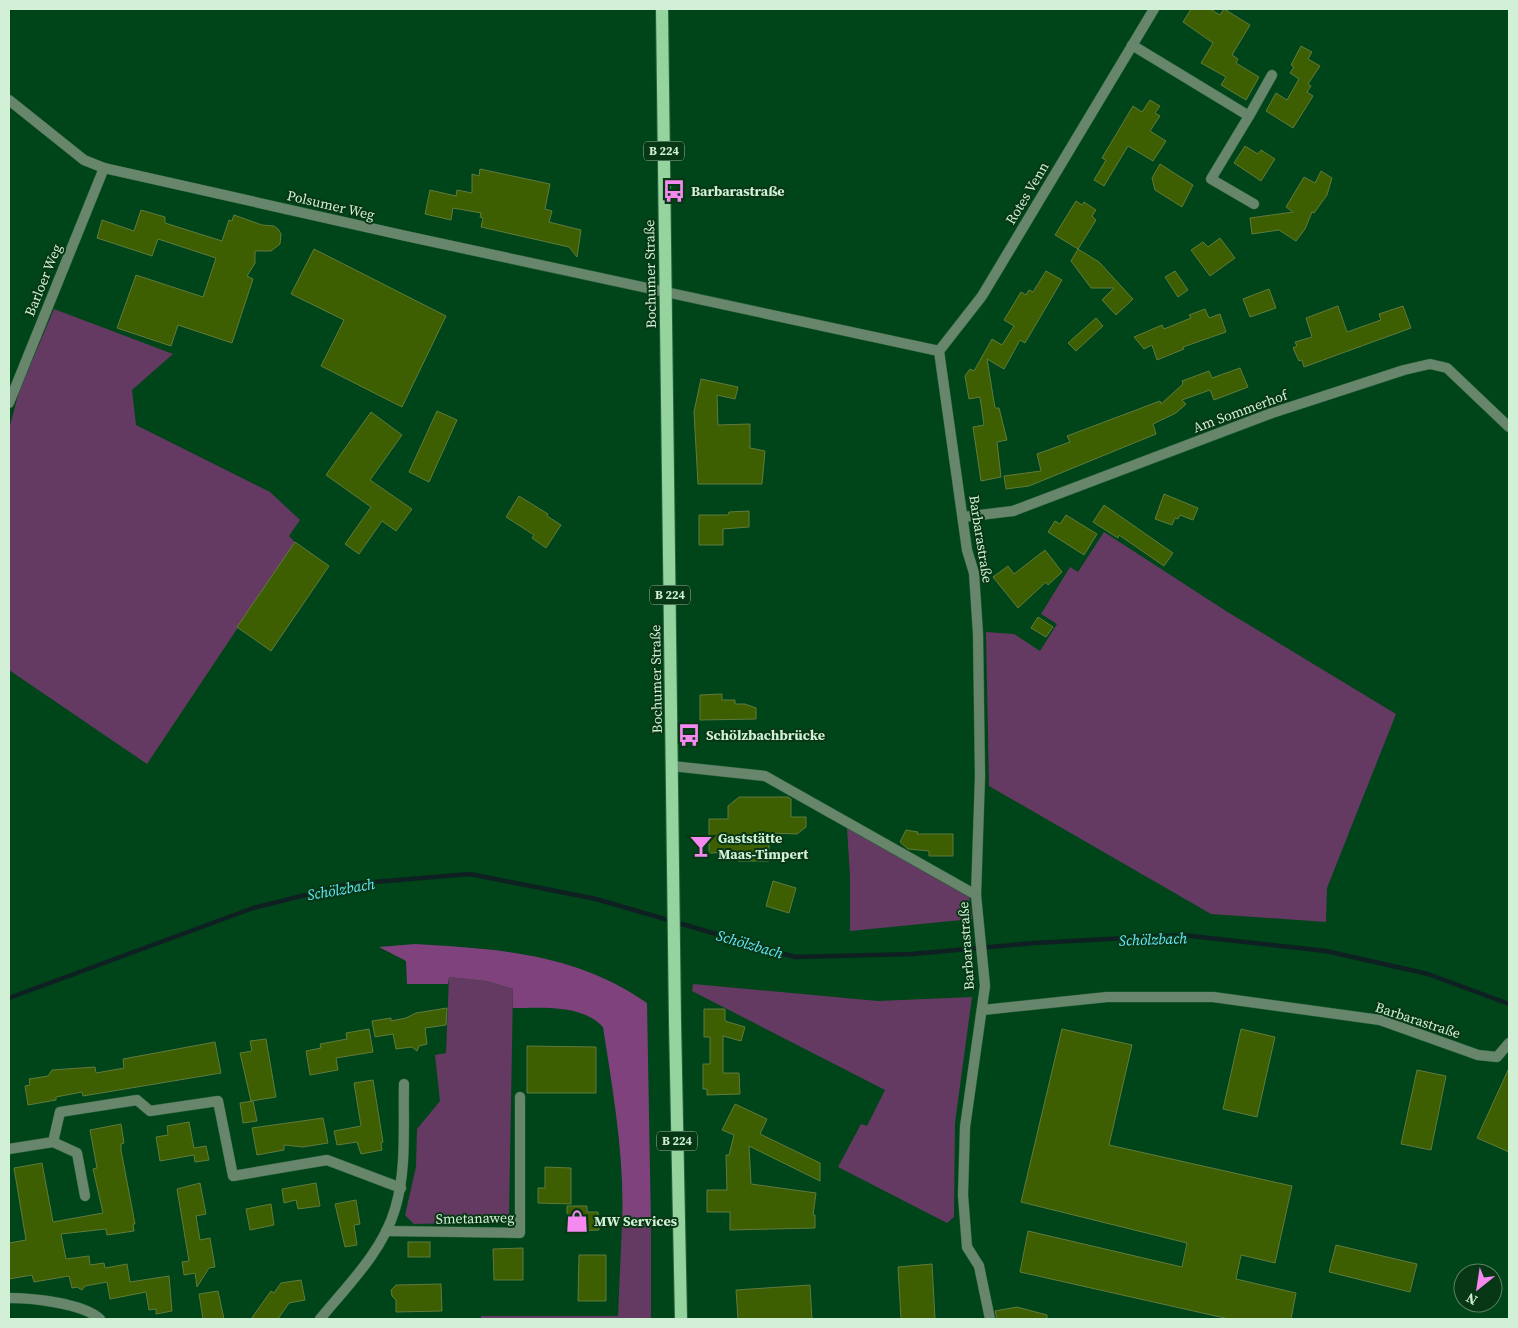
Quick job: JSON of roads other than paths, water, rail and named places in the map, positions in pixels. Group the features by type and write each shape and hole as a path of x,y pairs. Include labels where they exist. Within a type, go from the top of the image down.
{"main road":[{"name":"Bochumer Straße","path":"662,9 681,1319"}],"street":[{"name":"Rotes Venn","path":"939,351 982,296 1154,9"},
{"path":"1132,45 1249,116"},
{"path":"1254,204 1211,179 1272,75"},
{"name":"Polsumer Weg","path":"9,100 84,160 104,168 666,292"},
{"name":"Barloer Weg","path":"9,403 104,168"},
{"path":"666,292 939,351"},
{"name":"Barbarastraße","path":"939,351 967,550 974,574 978,634 980,776 976,896 985,986 966,1127 963,1195 967,1247 979,1266 990,1319"},
{"name":"Am Sommerhof","path":"963,517 1013,511 1272,413 1404,370 1430,364 1447,368 1509,427"},
{"path":"672,766 765,776 976,896"},
{"name":"Barbarastraße","path":"982,1010 1107,997 1213,997 1380,1020 1478,1055 1497,1057 1509,1043"},
{"path":"320,1319 368,1259 386,1231 395,1211 401,1188 403,1161 404,1084"},
{"name":"Smetanaweg","path":"386,1231 520,1233 520,1097"},
{"path":"53,1142 60,1112 137,1100 150,1111 218,1101 233,1176 327,1160 401,1188"},
{"path":"9,1149 53,1142 77,1153 85,1196"},
{"path":"9,1298 58,1304 83,1310 100,1319"}],"waterway":[{"name":"Schölzbach","path":"9,998 253,908 350,884 470,874 596,899 795,957 912,954 1034,943 1182,935 1326,951 1428,974 1509,1004"}],"place":[{"name":"Barbarastraße","path":"674,191"},
{"name":"Schölzbachbrücke","path":"689,735"},
{"name":"Gaststätte Maas-Timpert","path":"701,846"},
{"name":"MW Services","path":"577,1221"}]}
